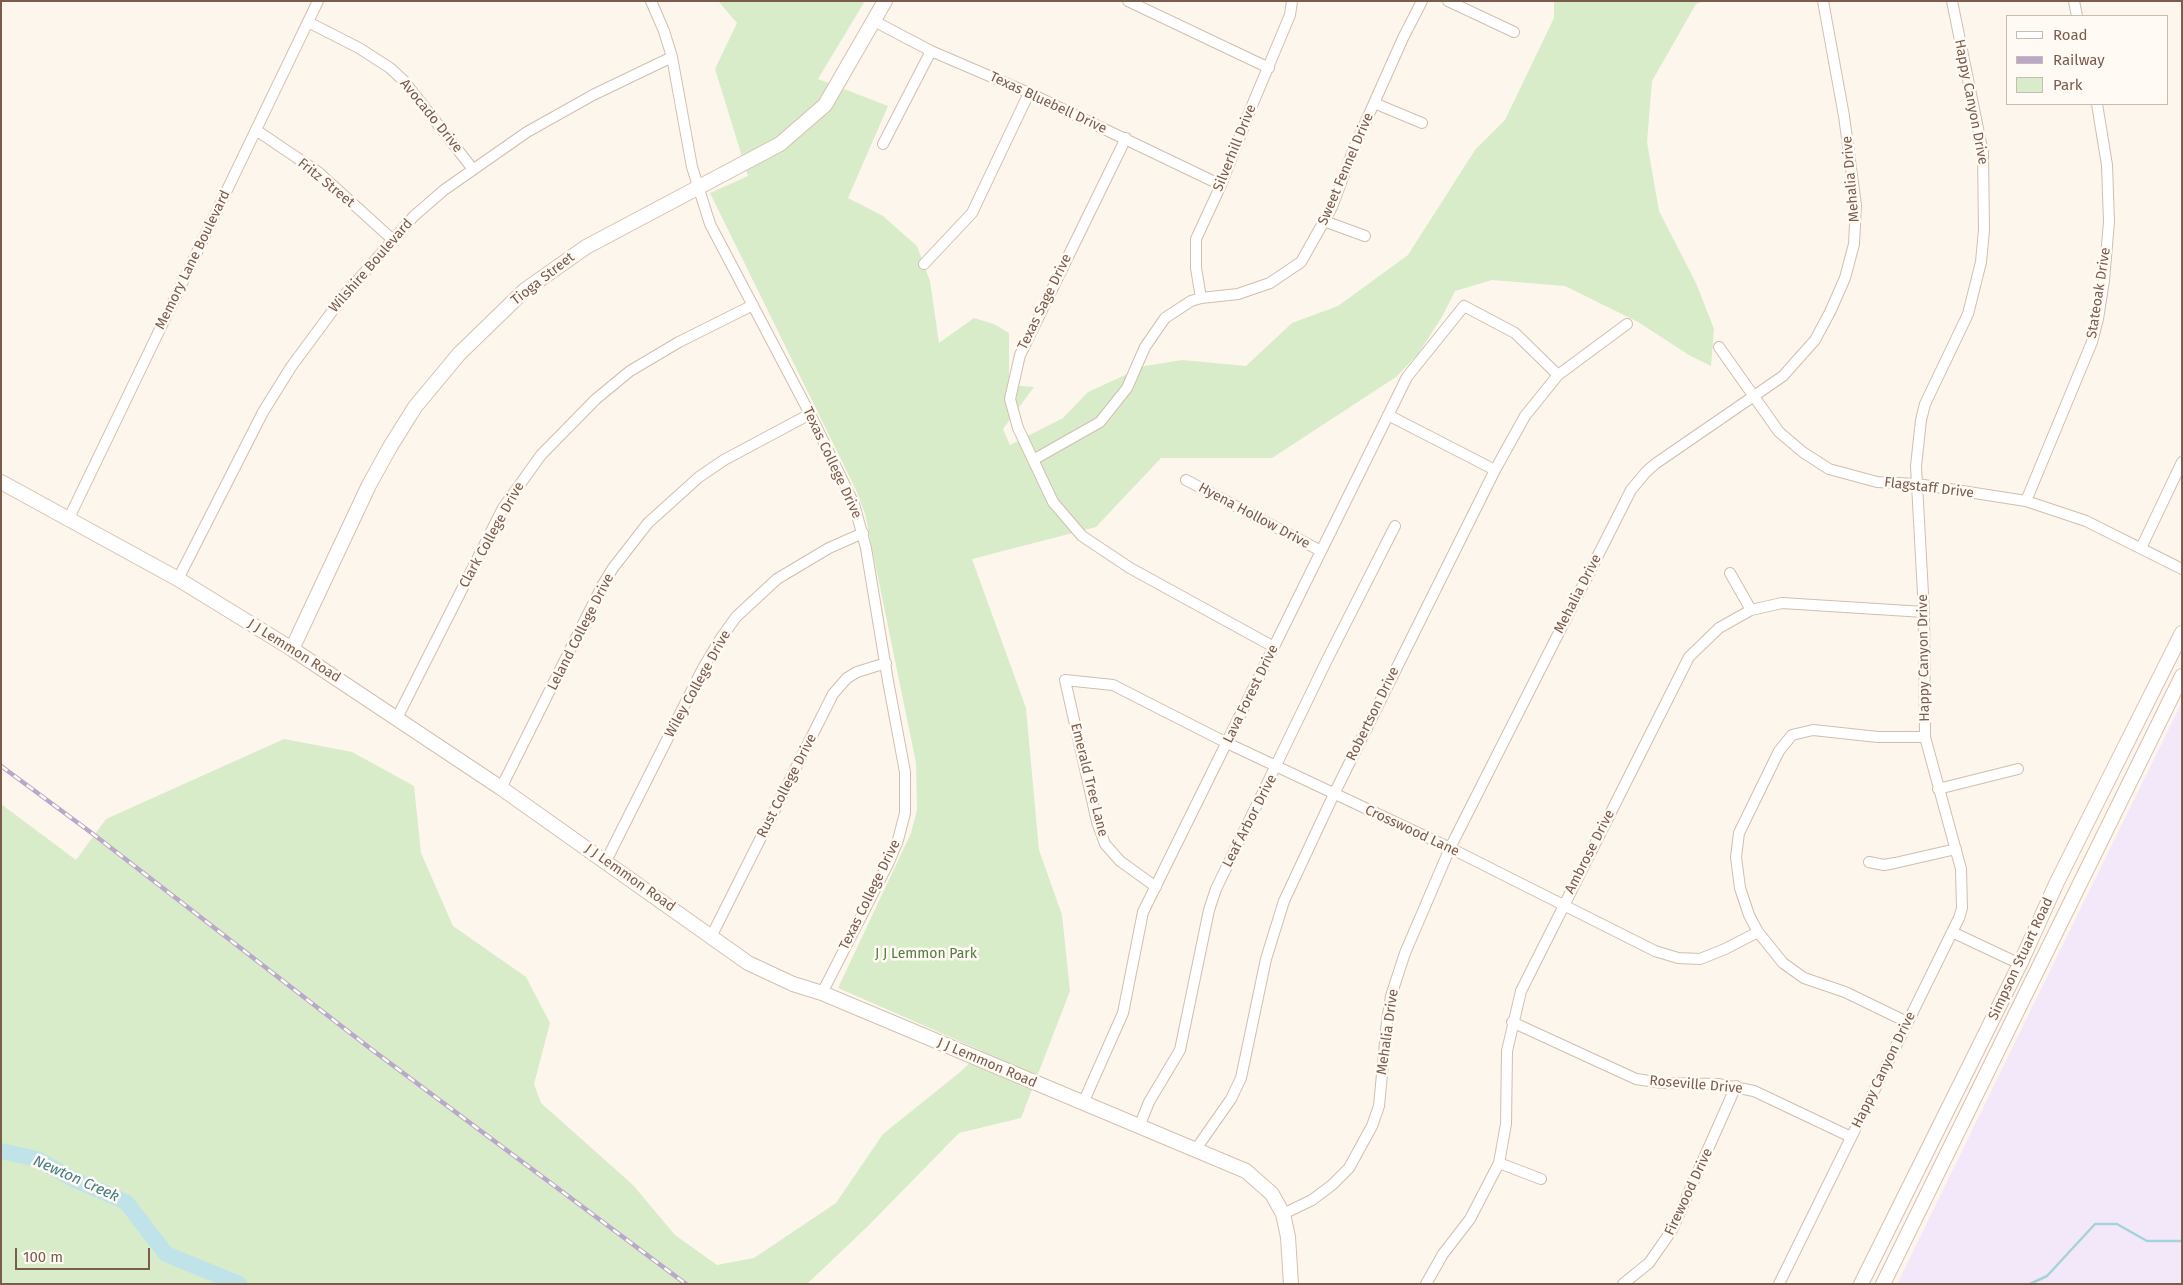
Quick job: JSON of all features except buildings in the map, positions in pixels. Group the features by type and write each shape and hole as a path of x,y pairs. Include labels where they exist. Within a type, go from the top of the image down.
{"street":[{"name":"Memory Lane Boulevard","path":"69,518 318,1"},
{"name":"Texas College Drive","path":"651,1 664,31 672,57 686,140 698,188 710,224 810,414 854,504 862,533 905,772 905,813 889,862 822,993"},
{"name":"Tioga Street","path":"292,649 373,477 415,407 444,370 525,290 564,262 603,237 780,144 825,105 885,1"},
{"path":"1128,1 1269,68"},
{"name":"Silverhill Drive","path":"1201,298 1196,268 1196,239 1221,185 1269,68 1290,15 1292,1"},
{"name":"Sweet Fennel Drive","path":"1033,460 1100,422 1127,388 1145,346 1165,318 1191,301 1238,294 1270,283 1301,262 1332,207 1354,148 1403,38 1422,1"},
{"path":"1448,1 1514,32"},
{"name":"Mehalia Drive","path":"1283,1214 1312,1200 1332,1185 1348,1168 1372,1126 1380,1100 1391,996 1405,953 1450,848 1631,490 1655,464 1783,376 1824,327 1845,278 1854,244 1856,205 1852,166 1823,1"},
{"name":"Happy Canyon Drive","path":"1779,1284 1959,918 1963,895 1961,869 1925,737 1924,612 1916,466 1921,420 1925,404 1968,314 1981,262 1984,230 1983,154 1952,1"},
{"path":"2074,1 2077,15"},
{"name":"Texas Bluebell Drive","path":"874,21 931,51 1029,93 1221,185"},
{"name":"Avocado Drive","path":"308,22 359,48 390,68 404,80 472,168"},
{"path":"883,144 931,51"},
{"name":"Wilshire Boulevard","path":"178,580 271,398 305,347 342,298 414,216 472,168 527,132 593,95 672,57"},
{"path":"924,264 972,213 1029,93"},
{"path":"1374,104 1422,123"},
{"name":"Stateoak Drive","path":"2026,501 2092,342 2098,319 2104,280 2109,222 2107,165 2097,105"},
{"name":"Fritz Street","path":"256,130 318,172 393,240"},
{"name":"Texas Sage Drive","path":"1126,138 1020,355 1010,399 1018,428 1053,502 1082,536 1130,568 1274,647"},
{"path":"1324,221 1365,236"},
{"name":"Clark College Drive","path":"397,718 504,508 541,455 596,399 630,371 679,342 753,305"},
{"name":"Lava Forest Drive","path":"1083,1103 1123,1013 1144,912 1407,377 1464,306 1516,333 1558,375"},
{"name":"Robertson Drive","path":"1196,1149 1231,1099 1241,1078 1273,933 1284,901 1334,794 1494,470 1525,416 1558,375 1627,324"},
{"name":"Flagstaff Drive","path":"1719,347 1770,421 1791,442 1829,468 1877,482 1917,484 2026,501 2086,522 2182,568"},
{"name":"Leland College Drive","path":"502,788 602,586 613,568 648,523 674,497 718,465 810,414"},
{"path":"1388,415 1494,470"},
{"path":"2141,548 2182,462"},
{"name":"Hyena Hollow Drive","path":"1186,480 1321,551"},
{"name":"J J Lemmon Road","path":"1,482 178,580 292,649 502,788 712,935 748,963 793,984 822,993 1139,1127 1196,1149 1252,1175 1272,1194 1283,1214 1288,1237 1291,1284"},
{"name":"Leaf Arbor Drive","path":"1139,1127 1149,1102 1180,1050 1209,910 1216,889 1326,662 1395,526"},
{"name":"Wiley College Drive","path":"606,861 703,668 736,617 777,579 829,548 862,533"},
{"path":"1730,573 1751,610"},
{"name":"Ambrose Drive","path":"1426,1284 1434,1268 1470,1219 1499,1163 1506,1124 1507,1050 1512,1022 1526,980 1540,956 1689,657 1720,628 1751,610 1782,603 1924,612"},
{"name":"Simpson Stuart Road","path":"1861,1284 2020,964 2057,882 2182,634"},
{"name":"Rust College Drive","path":"712,935 833,694 847,678 857,672 886,663"},
{"name":"Simpson Stuart Road","path":"1884,1284 2182,676"},
{"name":"Crosswood Lane","path":"1065,680 1113,685 1227,743 1450,848 1629,939 1678,958 1700,959 1758,932"},
{"name":"Emerald Tree Lane","path":"1065,680 1097,822 1105,844 1120,861 1156,887"},
{"path":"1907,1022 1852,995 1804,978 1783,963 1758,932 1749,915 1740,888 1736,857 1738,833 1785,743 1792,735 1813,730 1878,737 1925,737"},
{"path":"1938,789 2018,769"},
{"path":"1869,862 1895,863 1956,849"},
{"path":"1952,932 2037,973"},
{"name":"Roseville Drive","path":"1512,1022 1636,1079 1663,1083 1736,1086 1767,1096 1851,1137"},
{"name":"Firewood Drive","path":"1623,1284 1653,1258 1672,1230 1736,1086"},
{"path":"1499,1163 1541,1179"}],"shaded area":[{"path":"2182,702 2182,1284 1897,1284 2041,989"}],"green space":[{"name":"J J Lemmon Park","path":"718,1 865,1 818,79 888,106 848,198 883,216 917,246 930,281 939,343 974,318 994,324 1009,333 1009,385 1034,387 1003,429 1010,445 1063,418 1088,392 1145,366 1182,360 1246,366 1292,323 1338,306 1408,255 1475,150 1505,120 1554,18 1554,1 1704,1 1696,4 1652,81 1647,142 1659,211 1696,283 1714,329 1711,366 1689,355 1638,322 1565,286 1492,280 1455,291 1442,317 1418,354 1396,377 1272,458 1161,458 1096,527 972,559 1026,708 1039,850 1062,915 1070,991 1021,1118 959,1133 868,1226 807,1284 1,1284 1,804 76,860 106,819 284,739 352,752 414,786 421,853 453,926 526,977 550,1023 534,1084 541,1103 633,1185 675,1235 717,1265 754,1258 836,1203 883,1134 959,1073 982,1051 838,988 911,833 917,810 916,763 865,514 856,490 710,193 748,176 715,69 737,23"}],"waterway":[{"name":"Newton Creek","path":"1,1151 37,1159 75,1180 126,1202 166,1254 239,1284"},
{"path":"2030,1284 2047,1276 2095,1224 2117,1224 2147,1241 2182,1241"}],"railway":[{"path":"1,766 93,834 371,1049 686,1284"}]}
